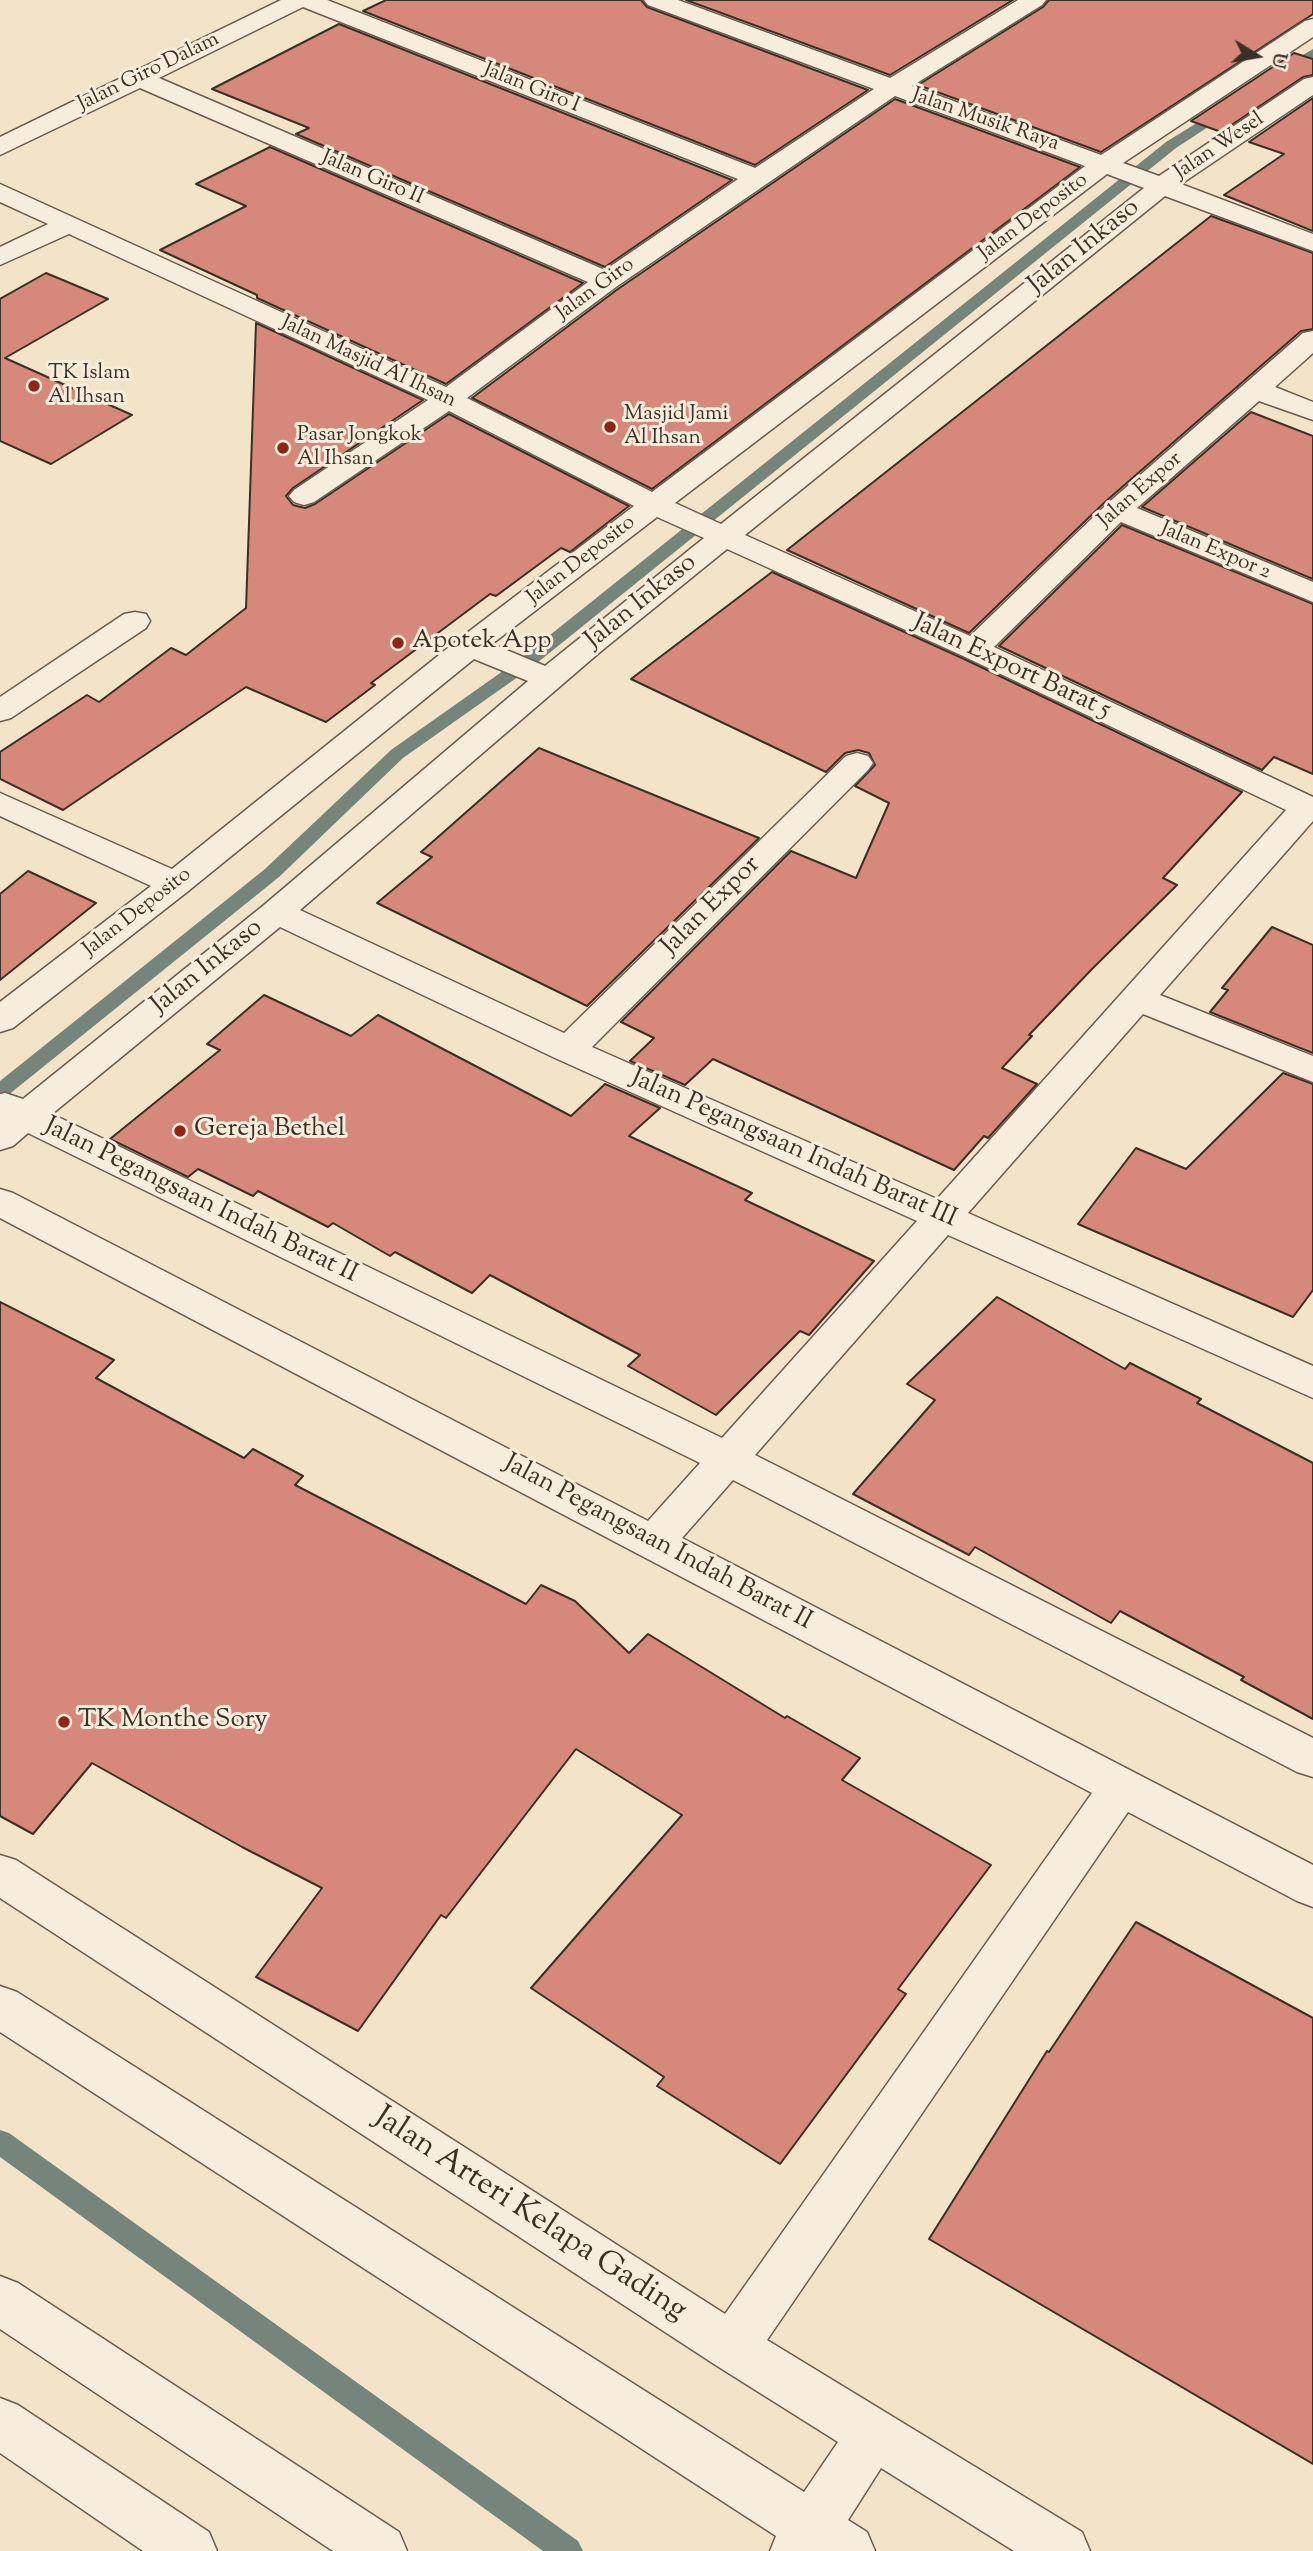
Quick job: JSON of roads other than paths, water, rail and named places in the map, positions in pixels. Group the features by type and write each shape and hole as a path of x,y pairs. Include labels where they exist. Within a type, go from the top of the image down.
{"street":[{"name":"Jalan Giro Dalam","path":"0,146 299,0"},
{"name":"Jalan Giro I","path":"306,0 757,178"},
{"name":"Jalan Musik Raya","path":"656,0 891,88 1112,165 1313,243"},
{"path":"984,0 1025,5"},
{"name":"Jalan Giro","path":"304,496 448,400 607,281 757,178 891,88 1025,5"},
{"name":"Jalan Deposito","path":"0,1020 479,650 659,507 1112,165 1313,26"},
{"name":"Jalan Giro II","path":"138,78 607,281"},
{"name":"Jalan Wesel","path":"1156,183 1313,85"},
{"name":"Jalan Inkaso","path":"10,1117 276,913 540,675 1156,183"},
{"name":"Jalan Masjid Al Ihsan","path":"0,192 448,400 716,533"},
{"path":"0,257 69,224"},
{"name":"Jalan Expor","path":"974,649 1116,510 1313,339"},
{"path":"1257,390 1313,412"},
{"name":"Jalan Expor 2","path":"1116,510 1313,593"},
{"name":"Jalan Export Barat 5","path":"716,533 974,649 1310,809"},
{"path":"0,711 135,621"},
{"path":"479,650 540,675"},
{"name":"Jalan Expor","path":"568,1050 857,763"},
{"path":"0,803 175,884"},
{"path":"658,1537 725,1465 1136,998 1310,809"},
{"name":"Jalan Pegangsaan Indah Barat III","path":"276,913 327,934 568,1050 1313,1383"},
{"path":"1136,998 1313,1070"},
{"name":"Jalan Pegangsaan Indah Barat II","path":"10,1117 96,1153 1313,1759"},
{"name":"Jalan Pegangsaan Indah Barat II","path":"0,1202 658,1537 1121,1787 1313,1887"},
{"path":"732,2347 1121,1787"},
{"name":"Jalan Arteri Kelapa Gading","path":"0,1874 732,2347 1063,2551"},
{"path":"0,2007 819,2543 874,2433"},
{"path":"0,2300 380,2551"},
{"path":"0,2423 190,2551"}],"waterway":[{"path":"1282,73 1313,53"},
{"path":"0,1091 272,873 397,754 526,663 1171,145 1226,109"},
{"path":"0,2142 568,2551"}],"place":[{"name":"TK Islam Al Ihsan","path":"34,386"},
{"name":"Masjid Jami Al Ihsan","path":"610,427"},
{"name":"Pasar Jongkok Al Ihsan","path":"283,448"},
{"name":"Apotek App","path":"398,643"},
{"name":"Gereja Bethel","path":"180,1131"},
{"name":"TK Monthe Sory","path":"64,1722"}]}
